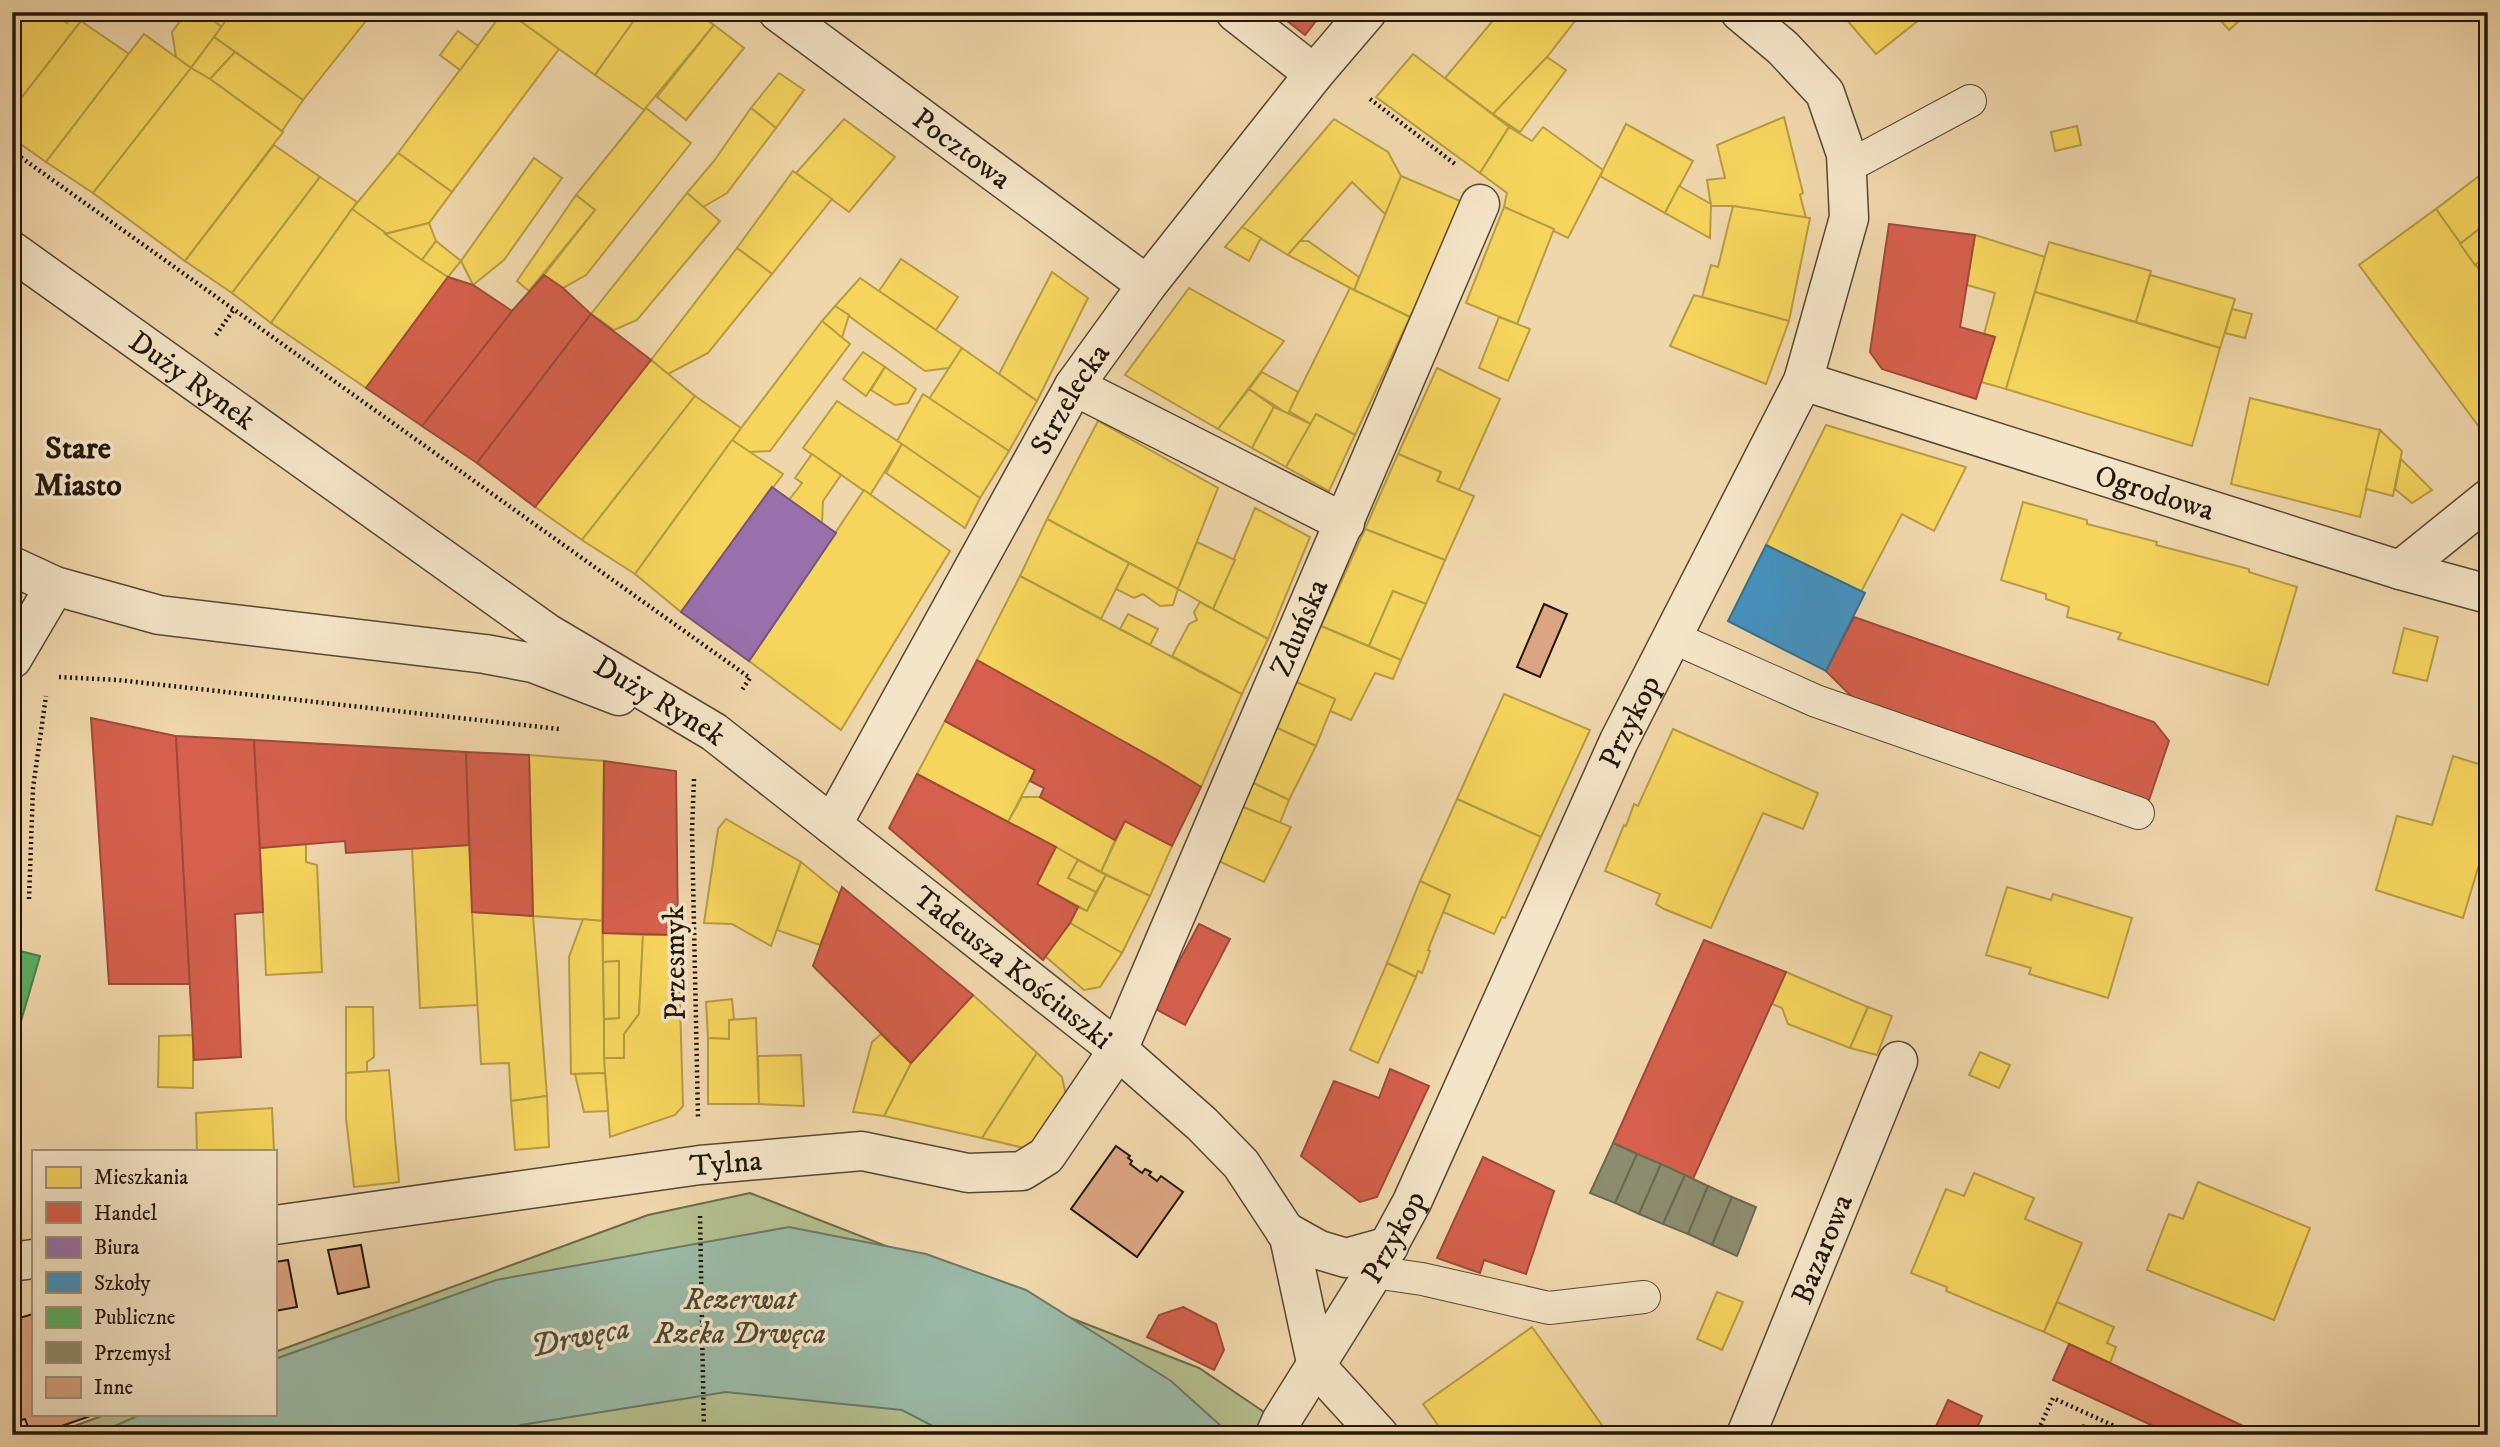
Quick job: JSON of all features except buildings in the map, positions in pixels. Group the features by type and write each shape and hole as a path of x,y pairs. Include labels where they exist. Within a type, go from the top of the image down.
{"street":[{"name":"Pocztowa","path":"778,12 1147,285"},
{"path":"1235,12 1314,74"},
{"name":"Strzelecka","path":"832,825 1074,386 1147,285 1314,74 1367,12"},
{"name":"Przykop","path":"1275,1435 1281,1421 1382,1259 1412,1202 1619,741 1803,381 1849,218 1846,154 1825,93 1783,48 1740,12"},
{"name":"Zduńska","path":"1118,1050 1480,204"},
{"name":"Duży Rynek","path":"12,251 547,633 714,732"},
{"name":"Ogrodowa","path":"1803,381 2400,569 2488,594"},
{"path":"1074,386 1345,523"},
{"path":"2400,569 2488,499"},
{"name":"Duży Rynek","path":"12,566 55,586 159,615 485,654 533,663 714,732"},
{"path":"12,659 55,586"},
{"name":"Tadeusza Kościuszki","path":"714,732 1118,1050 1202,1124 1241,1164 1289,1237 1317,1367"},
{"name":"Tylna","path":"276,1225 700,1165 862,1151 968,1172 1022,1171 1046,1156 1118,1050"},
{"name":"Bazarowa","path":"1746,1435 1898,1061"},
{"name":"Tadeusza Kościuszki","path":"1285,1231 1319,1250 1346,1258 1382,1259"},
{"path":"12,1262 32,1259"},
{"path":"1317,1367 1379,1435"}],"lane":[{"path":"1847,167 1970,101"},
{"path":"1672,637 1816,701 2138,813"},
{"path":"1382,1259 1422,1279 1549,1308 1644,1297"}],"path":[{"path":"1370,99 1476,181 1480,204"},
{"path":"12,151 750,678 714,732"},
{"path":"49,677 118,680 567,730"},
{"path":"29,899 33,788 47,689"},
{"name":"Przesmyk","path":"694,772 692,831 700,1165"},
{"path":"699,1206 704,1435"},
{"path":"2036,1435 2053,1398 2134,1435"}],"green space":[{"name":"Rezerwat Rzeka Drwęca","path":"750,1193 1199,1368 1298,1435 50,1435 102,1416 276,1416 276,1352 648,1215"}],"water":[{"name":"Rezerwat Rzeka Drwęca","path":"789,1227 926,1254 1026,1290 1171,1381 1231,1435 950,1435 902,1410 726,1392 521,1425 499,1435 94,1435 137,1416 276,1416 276,1359 496,1280"}],"district":[{"name":"Stare Miasto","path":"78,466"}],"water label":[{"name":"Drwęca","path":"580,1336"}]}
